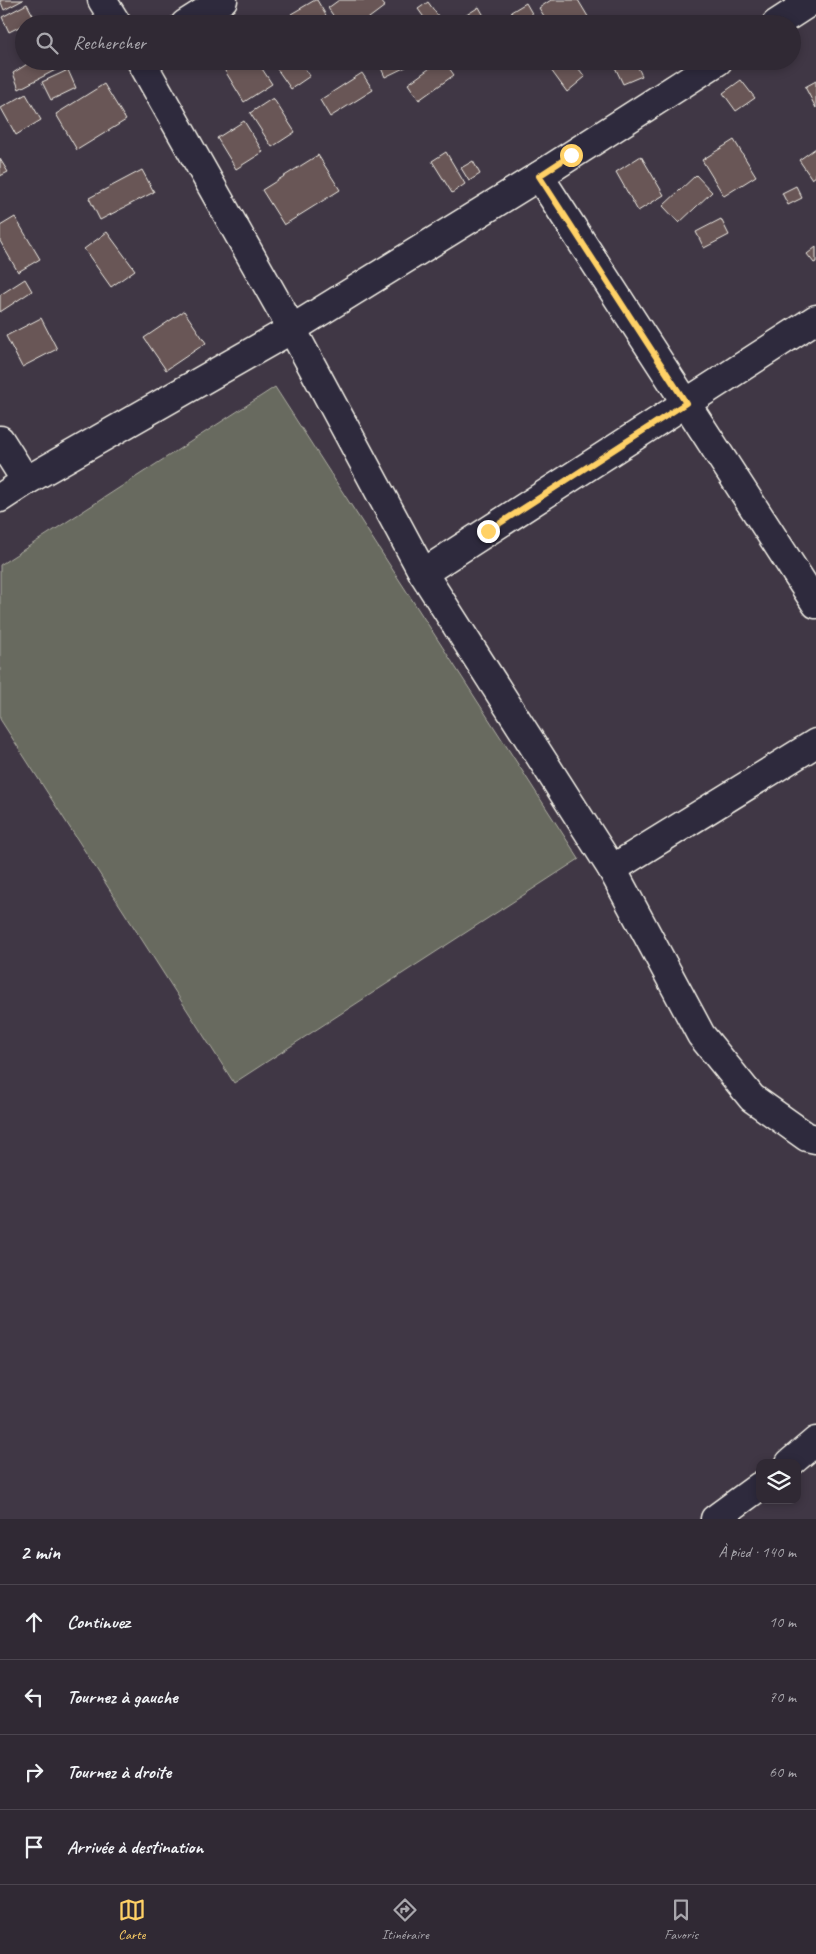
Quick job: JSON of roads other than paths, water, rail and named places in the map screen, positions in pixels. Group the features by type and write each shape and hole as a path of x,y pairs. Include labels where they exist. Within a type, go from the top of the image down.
{"street":[{"path":"102,0 111,15"},
{"path":"200,15 224,0"},
{"path":"790,15 813,0"},
{"path":"146,70 292,329 422,574 612,869 701,1035 752,1098 807,1137 816,1139"},
{"path":"0,498 26,480 292,329 539,176 704,70"},
{"path":"539,176 816,604"},
{"path":"422,574 816,319"},
{"path":"0,440 26,480"},
{"path":"612,869 816,742"},
{"path":"795,1459 816,1441"},
{"path":"716,1519 756,1489"}]}
